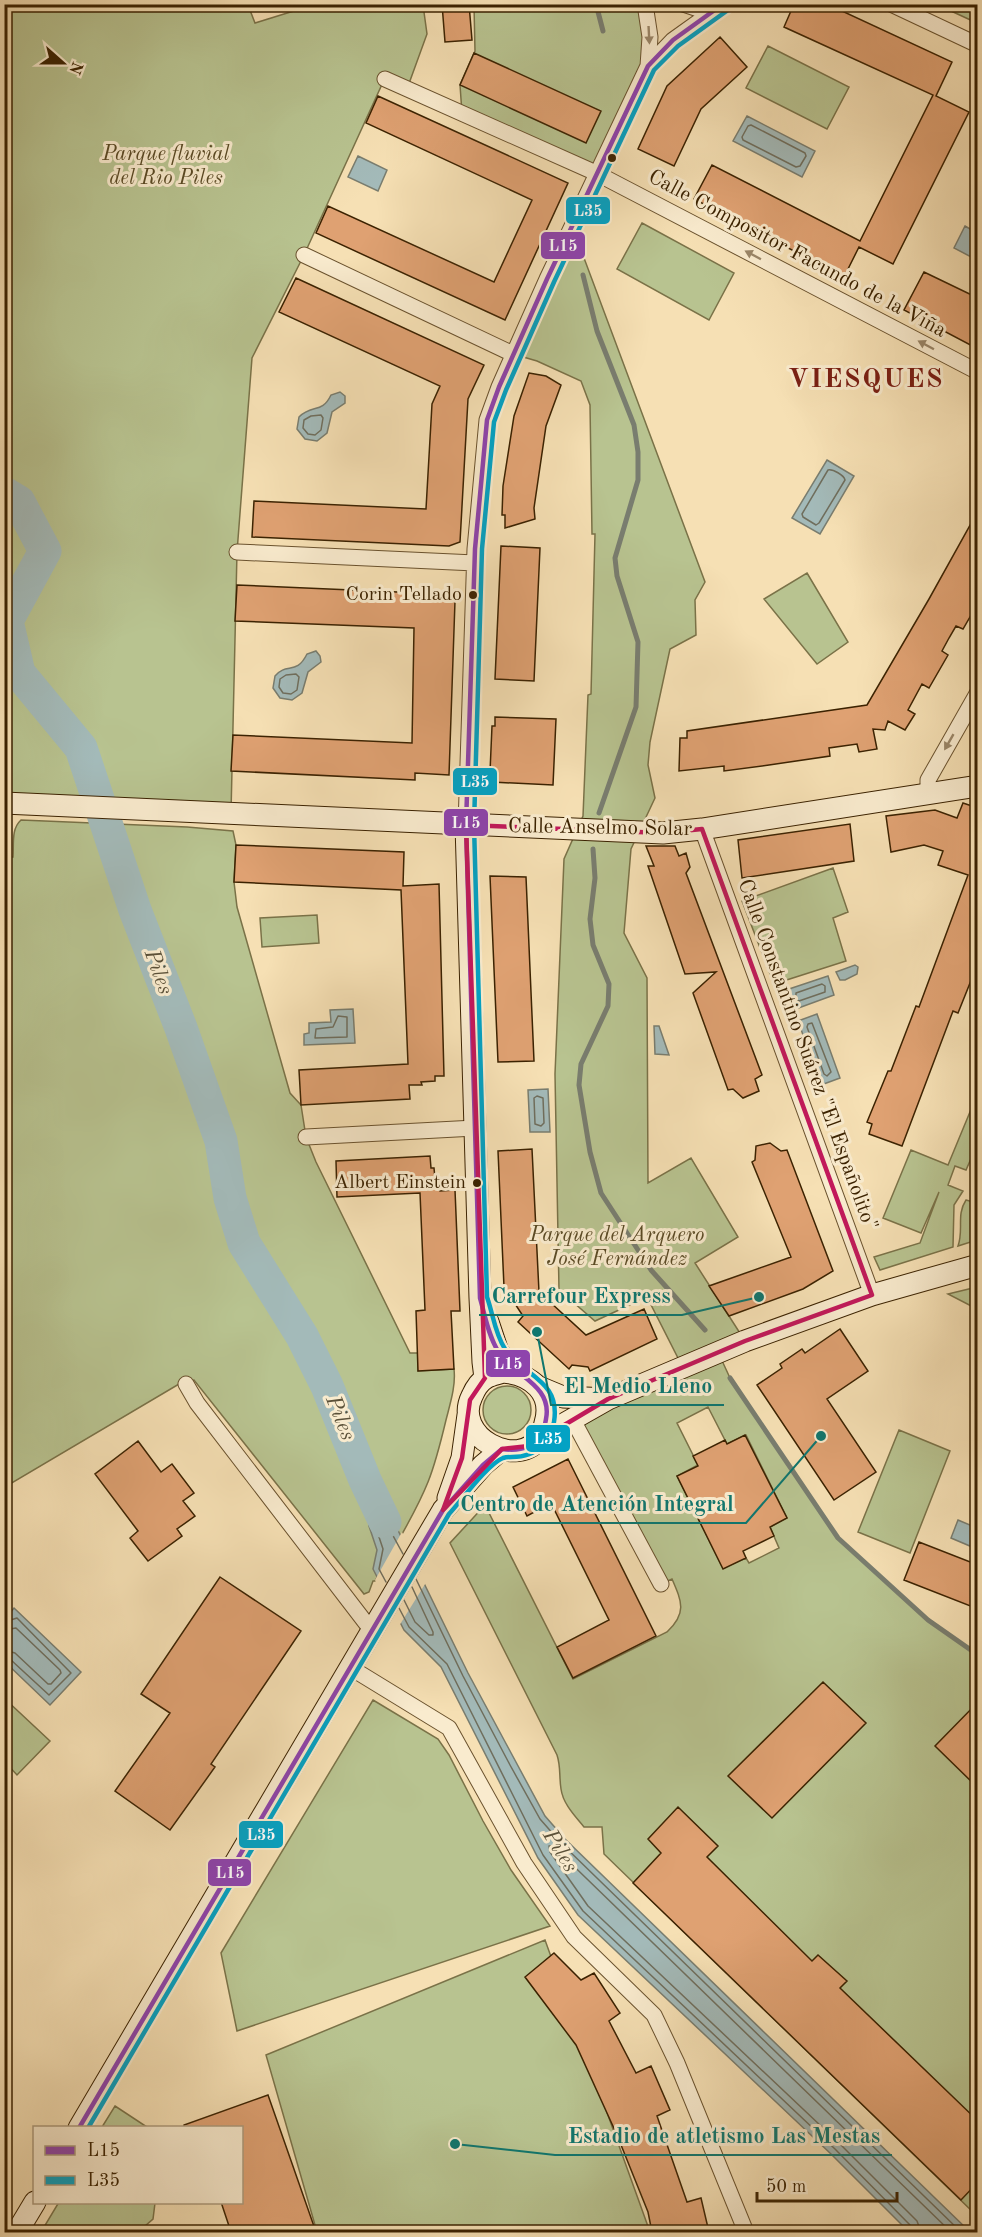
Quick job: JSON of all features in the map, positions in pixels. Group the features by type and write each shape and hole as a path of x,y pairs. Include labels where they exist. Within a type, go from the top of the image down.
{"street":[{"path":"645,4 650,38 648,66"},
{"path":"683,4 698,9 723,5"},
{"path":"891,4 978,45"},
{"path":"485,1378 480,1299 466,825 475,563 487,420 513,354 648,66 673,40 723,5"},
{"name":"Calle Compositor Facundo de la Viña","path":"385,79 596,173 978,372"},
{"path":"304,255 513,354"},
{"path":"237,552 475,563"},
{"path":"928,794 928,780 978,692"},
{"name":"Calle Anselmo Solar","path":"4,802 71,807 663,833 978,786"},
{"name":"Calle Constantino Suárez \"El Españolito\"","path":"702,829 872,1295"},
{"path":"306,1137 475,1128"},
{"path":"469,1414 474,1432 483,1442 516,1451 529,1446 608,1399 745,1341 872,1295 978,1264"},
{"path":"480,1299 498,1352 517,1373"},
{"path":"443,1510 462,1458 470,1400 476,1388 485,1378 503,1372 517,1373 529,1378 539,1387 563,1397 608,1399"},
{"path":"186,1384 197,1403 372,1631"},
{"path":"539,1387 547,1407 541,1437"},
{"path":"573,1420 661,1584"},
{"path":"80,2126 443,1510 483,1465 502,1449"},
{"path":"351,1668 449,1728 524,1863 574,1937 654,2015 677,2063 747,2232"},
{"path":"18,2232 34,2204"}],"highlighted area":[{"path":"466,825 663,833 702,829 872,1295 745,1341 608,1399 529,1446 502,1449 443,1510 462,1458 470,1400 485,1378"}],"green space":[{"name":"Parque fluvial del Rio Piles","path":"5,5 248,5 255,23 313,5 423,5 427,34 407,89 384,80 304,255 252,358 237,552 231,813 5,803"},
{"path":"474,5 645,5 648,66 596,173 462,113 460,85 475,51"},
{"path":"938,5 977,5 977,23"},
{"path":"768,46 849,87 827,129 746,88"},
{"path":"642,223 734,273 709,320 617,269"},
{"name":"Parque del Arquero José Fernández","path":"563,247 584,258 705,582 695,600 696,635 670,649 650,742 648,765 655,798 631,849 624,933 647,978 648,1183 691,1158 738,1237 695,1263 745,1341 718,1352 730,1378 838,1538 928,1620 977,1655 977,2216 604,1854 602,1827 584,1827 564,1800 557,1755 450,1543 485,1505 573,1679 667,1632 680,1613 680,1601 672,1579 661,1584 573,1420 683,1368 647,1297 595,1321 559,1290 555,1074 564,859 583,816 588,695 591,694 595,534 592,534 590,405 581,381 537,361 513,354","holes":["708,1407 727,1444 746,1435 787,1518 770,1527 779,1548 749,1563 746,1558 723,1568 677,1476 698,1465 677,1423"]},
{"path":"807,573 848,642 817,664 764,599"},
{"path":"21,820 233,831 236,845 234,882 237,907 290,1093 301,1105 306,1137 316,1162 410,1353 418,1353 418,1371 454,1369 451,1401 428,1482 410,1520 373,1581 369,1592 364,1594 194,1380 179,1384 5,1487 5,857 13,857 14,832"},
{"path":"833,868 848,912 833,918 846,961 774,984 742,901"},
{"path":"317,915 319,943 262,947 260,918"},
{"path":"977,1095 977,1145 966,1170 955,1166 948,1185 963,1191 954,1205 953,1247 880,1270 874,1257 920,1243 939,1192 921,1233 883,1218 911,1150 948,1165"},
{"path":"966,1200 977,1203 977,1240 958,1246 961,1211"},
{"path":"977,1287 977,1309 948,1294"},
{"path":"502,1386 512,1386 524,1393 531,1405 531,1415 524,1427 512,1434 502,1434 487,1423 483,1415 483,1405 494,1390"},
{"path":"899,1430 950,1451 910,1553 858,1532"},
{"path":"4,1698 50,1741 17,1775 5,1762"},
{"path":"373,1700 438,1739 449,1755 511,1870 550,1926 237,2031 221,1953"},
{"path":"545,1940 650,2232 317,2232 266,2055"},
{"path":"115,2106 145,2126 103,2126"},
{"path":"58,2204 155,2204 153,2219 138,2232 41,2232"}],"water":[{"path":"747,116 815,151 802,177 733,141"},
{"path":"358,156 387,170 378,191 348,177"},
{"path":"965,226 977,233 977,260 954,248"},
{"path":"340,392 345,396 345,403 332,412 327,433 317,441 305,439 297,429 299,417 324,405 331,395"},
{"path":"827,460 854,476 820,534 792,518"},
{"path":"316,651 321,662 308,672 302,693 292,700 280,698 273,688 275,676 279,672 299,665 307,654"},
{"path":"855,965 858,967 857,974 840,980 836,972"},
{"path":"828,976 834,995 793,1010 786,990"},
{"path":"353,1009 355,1043 304,1045 304,1034 309,1033 309,1023 331,1022 330,1010"},
{"path":"817,1014 840,1078 821,1085 798,1021"},
{"path":"654,1026 659,1026 669,1055 655,1054"},
{"path":"548,1089 550,1132 530,1132 528,1090"},
{"path":"365,1480 390,1514 468,1673 545,1816 566,1840 970,2232 909,2232 831,2154 578,1915 538,1858 441,1667 404,1630 373,1569 377,1550 369,1526"},
{"path":"958,1520 977,1528 977,1549 951,1538"},
{"path":"14,1608 81,1672 50,1705 5,1662 5,1619"}],"pier":[{"path":"402,1532 427,1581 399,1626 375,1580"}],"building":[{"path":"442,4 469,4 472,40 445,42"},
{"path":"794,4 827,4 952,62 936,96 969,112 893,264 859,247 844,277 694,199 712,165 860,241 933,95 784,27"},
{"path":"720,37 747,67 701,109 674,166 638,149 667,86"},
{"path":"474,53 601,111 586,143 460,85"},
{"path":"378,96 568,183 505,320 316,233 328,206 494,282 532,200 366,123"},
{"path":"924,272 978,298 978,349 904,310"},
{"path":"296,278 484,365 468,399 460,542 449,546 252,537 254,501 426,509 432,404 440,386 279,312"},
{"path":"529,373 546,376 561,385 546,426 534,508 535,519 505,528 505,515 502,515 503,486 514,416"},
{"path":"978,511 978,603 963,629 956,626 949,638 942,651 948,655 929,688 922,684 908,710 915,714 905,730 888,721 885,730 873,729 877,749 859,752 857,744 829,748 830,756 724,771 724,766 679,771 680,738 687,738 687,731 867,705"},
{"path":"501,546 540,548 534,681 495,679"},
{"path":"237,585 420,593 420,600 455,601 449,775 415,773 415,780 231,771 233,735 412,743 414,628 235,621"},
{"path":"495,717 556,719 553,785 492,782 493,772 490,772 492,726 495,726"},
{"path":"963,803 978,808 978,963 958,1013 953,1011 902,1146 869,1134 872,1124 867,1122 888,1071 891,1071 916,1006 919,1007 968,875 938,865 943,851 924,845 891,852 886,816 935,810 957,818"},
{"path":"850,824 854,861 742,878 738,840"},
{"path":"236,845 404,852 403,886 439,884 444,1076 435,1076 435,1081 421,1082 422,1085 409,1085 410,1099 301,1105 299,1070 408,1064 401,890 234,882"},
{"path":"646,846 675,846 679,856 686,853 690,867 686,873 762,1075 755,1079 759,1091 743,1098 733,1089 728,1090 693,993 716,972 685,974 648,866 654,866"},
{"path":"490,876 526,877 534,1061 498,1062"},
{"path":"770,1143 781,1151 787,1150 833,1271 803,1289 729,1316 709,1286 791,1257 752,1162 755,1160 756,1146"},
{"path":"532,1149 539,1292 586,1335 644,1309 657,1339 590,1371 588,1367 572,1365 569,1369 518,1322 523,1316 504,1287 498,1151"},
{"path":"430,1156 435,1179 439,1179 440,1191 455,1190 460,1311 451,1311 454,1369 418,1371 416,1311 425,1310 420,1193 337,1197 336,1161"},
{"path":"840,1329 868,1371 827,1399 876,1472 834,1500 757,1385 782,1368 780,1364 802,1349 805,1353"},
{"path":"745,1435 787,1518 770,1527 774,1536 743,1551 746,1558 723,1569 677,1476 698,1466 693,1456 725,1440 727,1444"},
{"path":"138,1441 161,1472 172,1464 194,1493 183,1501 195,1516 177,1529 182,1536 148,1561 130,1538 138,1531 95,1474"},
{"path":"568,1459 656,1636 573,1678 557,1647 609,1620 551,1503 527,1516 513,1487"},
{"path":"919,1542 978,1565 978,1609 904,1580"},
{"path":"220,1577 301,1631 211,1764 215,1767 170,1830 115,1791 170,1713 141,1694"},
{"path":"823,1682 866,1723 772,1818 728,1776"},
{"path":"978,1702 978,1788 935,1746"},
{"path":"678,1807 718,1846 707,1857 812,1961 818,1955 847,1981 840,1988 978,2121 978,2182 961,2200 633,1883 661,1853 648,1839"},
{"path":"554,1953 581,1980 594,1973 620,2013 609,2021 636,2073 651,2066 670,2110 657,2116 687,2202 701,2198 709,2232 652,2232 648,2212 617,2135 576,2045 525,1977"},
{"path":"268,2095 316,2232 231,2232 222,2204 243,2204 243,2126 184,2125"}],"waterway":[{"path":"596,4 603,31"},
{"path":"583,275 597,331 634,425 638,452 638,480 615,558 617,576 638,642 636,707 599,813"},
{"name":"Piles","path":"4,493 19,502 45,551 7,621 19,673 81,748 135,910 181,1028 221,1141 230,1198 244,1243 302,1336 327,1386 365,1480 385,1522"},
{"path":"593,849 595,878 590,919 593,945 609,984 608,1006 581,1064 579,1085 590,1152 601,1193 651,1270 705,1330"},
{"path":"730,1378 838,1538 928,1620 978,1655"}],"transit line":[{"name":"L15","path":"80,2126 443,1510 483,1465 502,1449 513,1450 528,1447 540,1437 544,1428 547,1407 543,1397 538,1389 504,1360 498,1351 489,1332 480,1298 466,825 475,549 487,420 499,387 547,279 648,66 673,40 723,4"},
{"name":"L35","path":"89,2126 449,1514 482,1475 497,1462 504,1458 524,1456 535,1451 547,1441 552,1429 555,1408 552,1397 539,1380 505,1349 496,1330 487,1297 474,825 482,549 494,422 554,282 654,70 678,46 728,10"}],"place":[{"name":"Corin Tellado","path":"473,595"},
{"name":"Albert Einstein","path":"477,1183"},
{"name":"Carrefour Express","path":"759,1297"},
{"name":"El Medio Lleno","path":"537,1332"},
{"name":"Centro de Atención Integral","path":"821,1436"},
{"name":"Estadio de atletismo Las Mestas","path":"455,2144"}],"district":[{"name":"VIESQUES","path":"866,379"}]}
